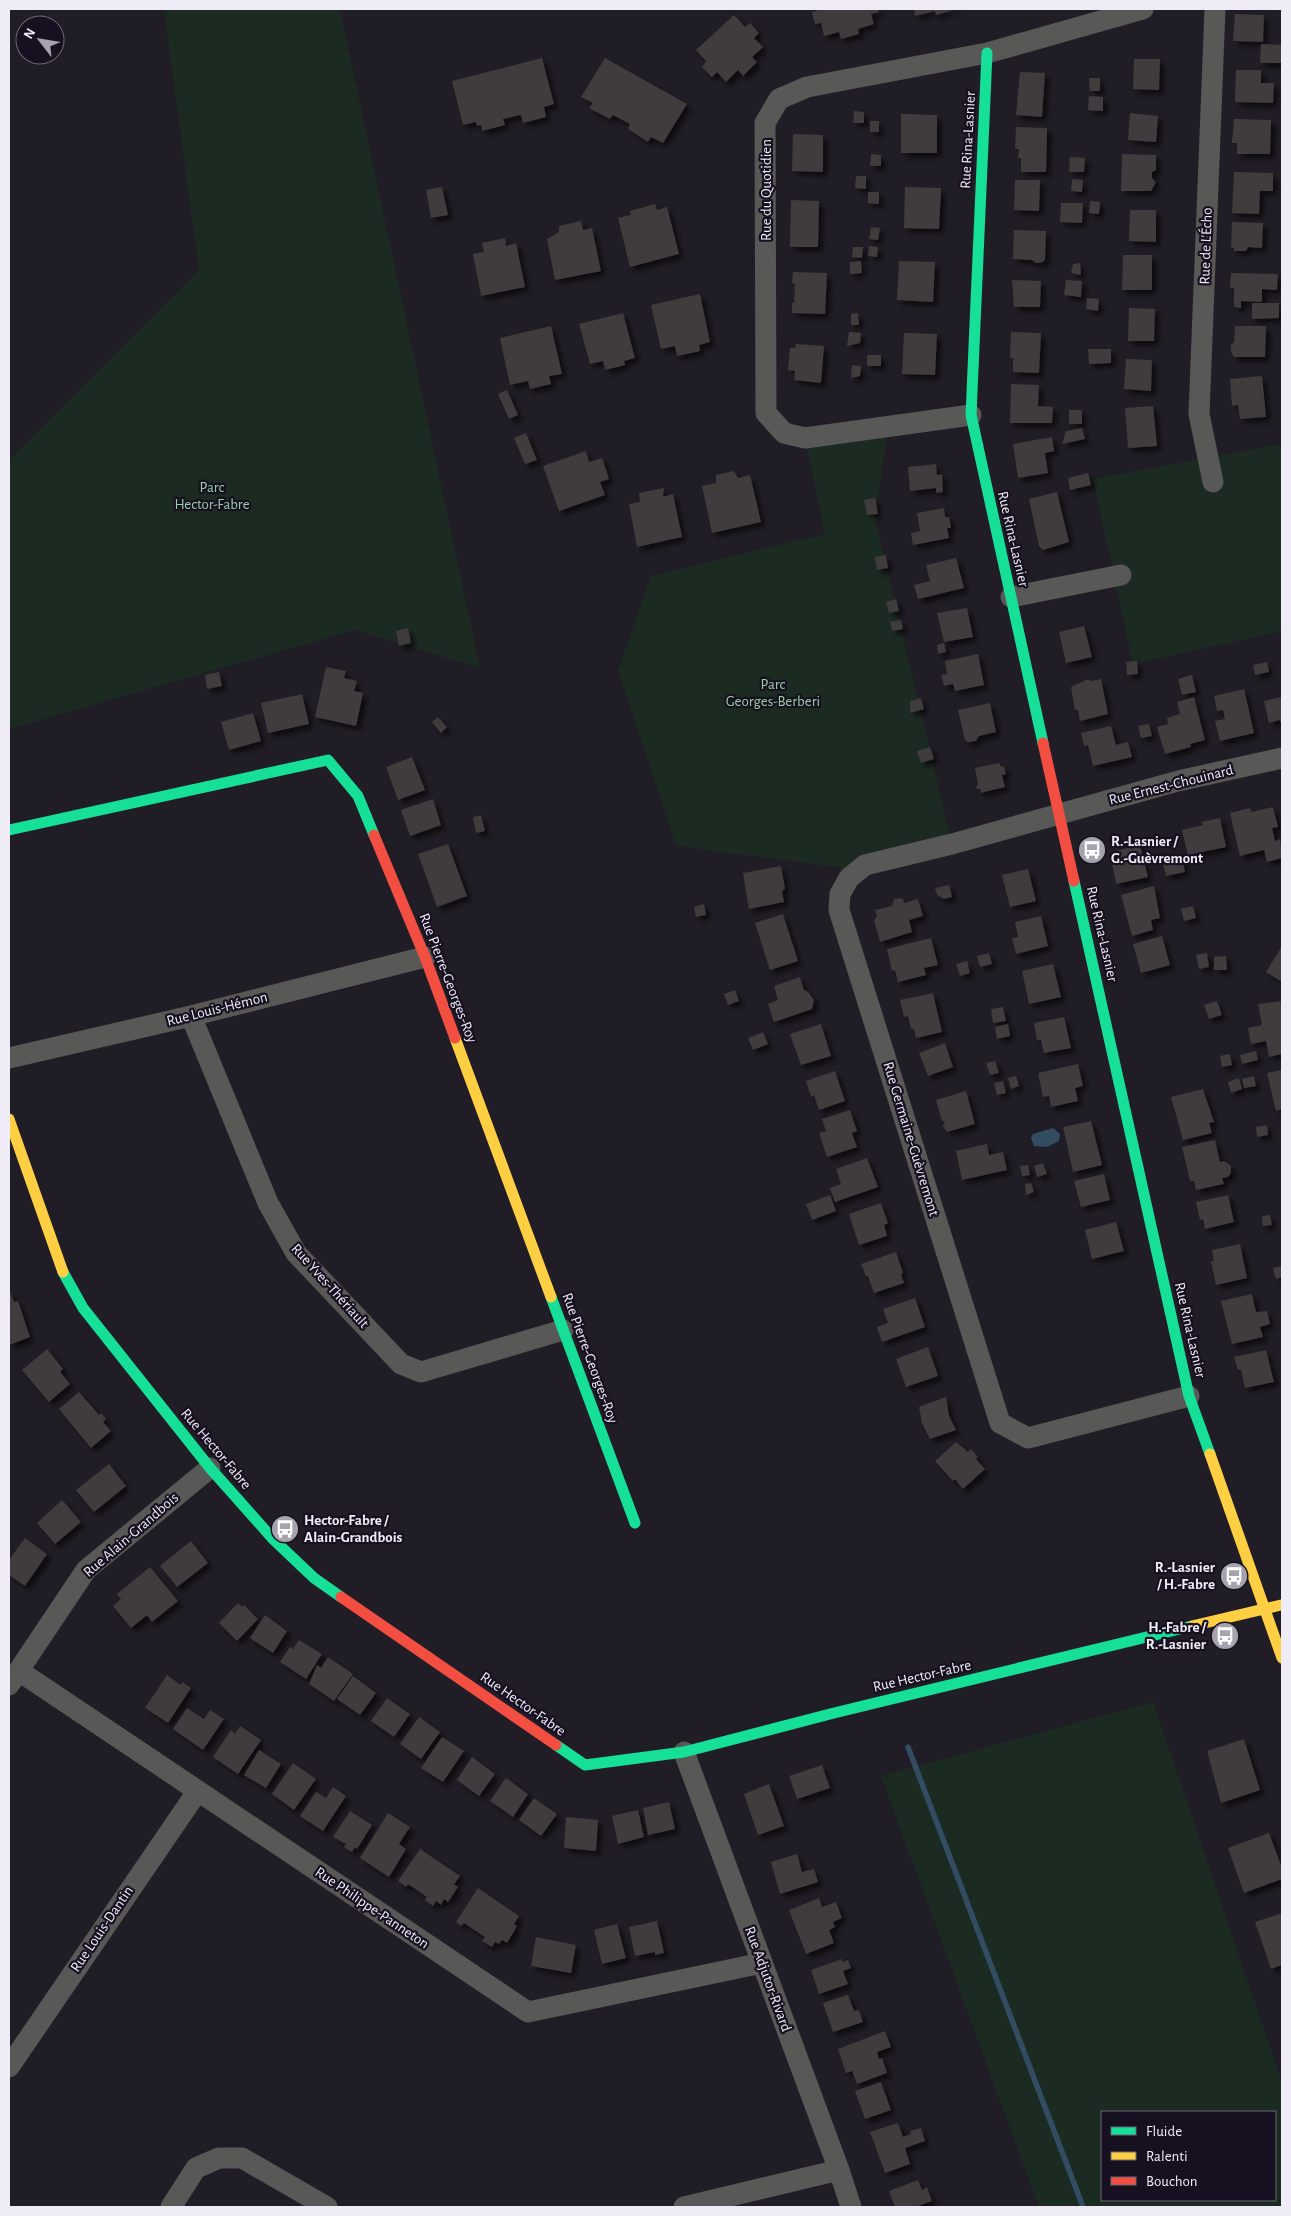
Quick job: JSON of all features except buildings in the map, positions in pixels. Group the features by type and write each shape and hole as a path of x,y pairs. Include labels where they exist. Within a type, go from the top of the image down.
{"street":[{"name":"Rue du Quotidien","path":"971,415 805,438 784,433 766,413 765,124 779,99 808,87 987,53 1143,9"},
{"name":"Rue de L'Écho","path":"1213,482 1199,414 1215,9"},
{"name":"Rue Rina-Lasnier","path":"987,53 971,415 1190,1396 1282,1658"},
{"path":"1012,597 1121,575"},
{"name":"Rue Ernest-Chouinard","path":"1060,814 1178,781 1282,758"},
{"name":"Rue Pierre-Georges-Roy","path":"9,830 328,760 358,796 425,957 635,1523"},
{"name":"Rue Germaine-Guèvremont","path":"1060,814 952,844 865,864 849,878 840,894 839,910 1000,1423 1028,1438 1190,1396"},
{"name":"Rue Louis-Hémon","path":"9,1058 190,1016 425,957"},
{"name":"Rue Yves-Thériault","path":"190,1016 268,1203 296,1253 402,1364 421,1372 563,1330"},
{"name":"Rue Hector-Fabre","path":"9,1119 62,1270 83,1308 210,1468 273,1538 314,1578 585,1765 684,1752 834,1713 1282,1604"},
{"name":"Rue Alain-Grandbois","path":"14,1678 86,1570 210,1468"},
{"name":"Rue Philippe-Panneton","path":"14,1678 197,1792 528,2012 762,1963"},
{"name":"Rue Adjutor-Rivard","path":"684,1752 840,2170 851,2207"},
{"name":"Rue Louis-Dantin","path":"9,2067 197,1792"},
{"path":"171,2207 196,2168 218,2158 242,2158 327,2207"},
{"path":"684,2207 840,2170"}],"green space":[{"name":"Parc Hector-Fabre","path":"340,9 480,668 355,630 9,729 9,460 199,271 164,10"},
{"name":"Parc Georges-Berberi","path":"888,427 875,518 952,844 849,878 839,867 676,846 618,670 651,576 825,534 805,438"},
{"path":"1282,444 1282,631 1133,664 1093,479"},
{"path":"1153,1702 1282,2082 1282,2207 1039,2207 881,1776"}],"water":[{"path":"1053,1128 1060,1134 1059,1141 1047,1147 1034,1146 1031,1138 1033,1134"}],"waterway":[{"path":"908,1747 1083,2207"}],"traffic: fast":[{"path":"987,53 971,415 1043,743"},
{"path":"9,830 328,760 358,796 374,835"},
{"path":"1074,881 1189,1396 1210,1454"},
{"path":"63,1272 83,1308 210,1468 273,1539 314,1578 341,1597"},
{"path":"551,1297 635,1523"},
{"path":"556,1745 585,1765 684,1752 834,1713 1192,1626"}],"traffic: slow":[{"path":"455,1038 551,1297"},
{"path":"9,1119 63,1272"},
{"path":"1210,1454 1282,1658"},
{"path":"1192,1626 1281,1605"}],"traffic: jam":[{"path":"1043,743 1074,881"},
{"path":"374,835 425,957 455,1038"},
{"path":"341,1597 556,1745"}],"place":[{"name":"R.-Lasnier / G.-Guèvremont","path":"1092,850"},
{"name":"Hector-Fabre / Alain-Grandbois","path":"285,1529"},
{"name":"R.-Lasnier / H.-Fabre","path":"1234,1576"},
{"name":"H.-Fabre / R.-Lasnier","path":"1225,1636"}]}
